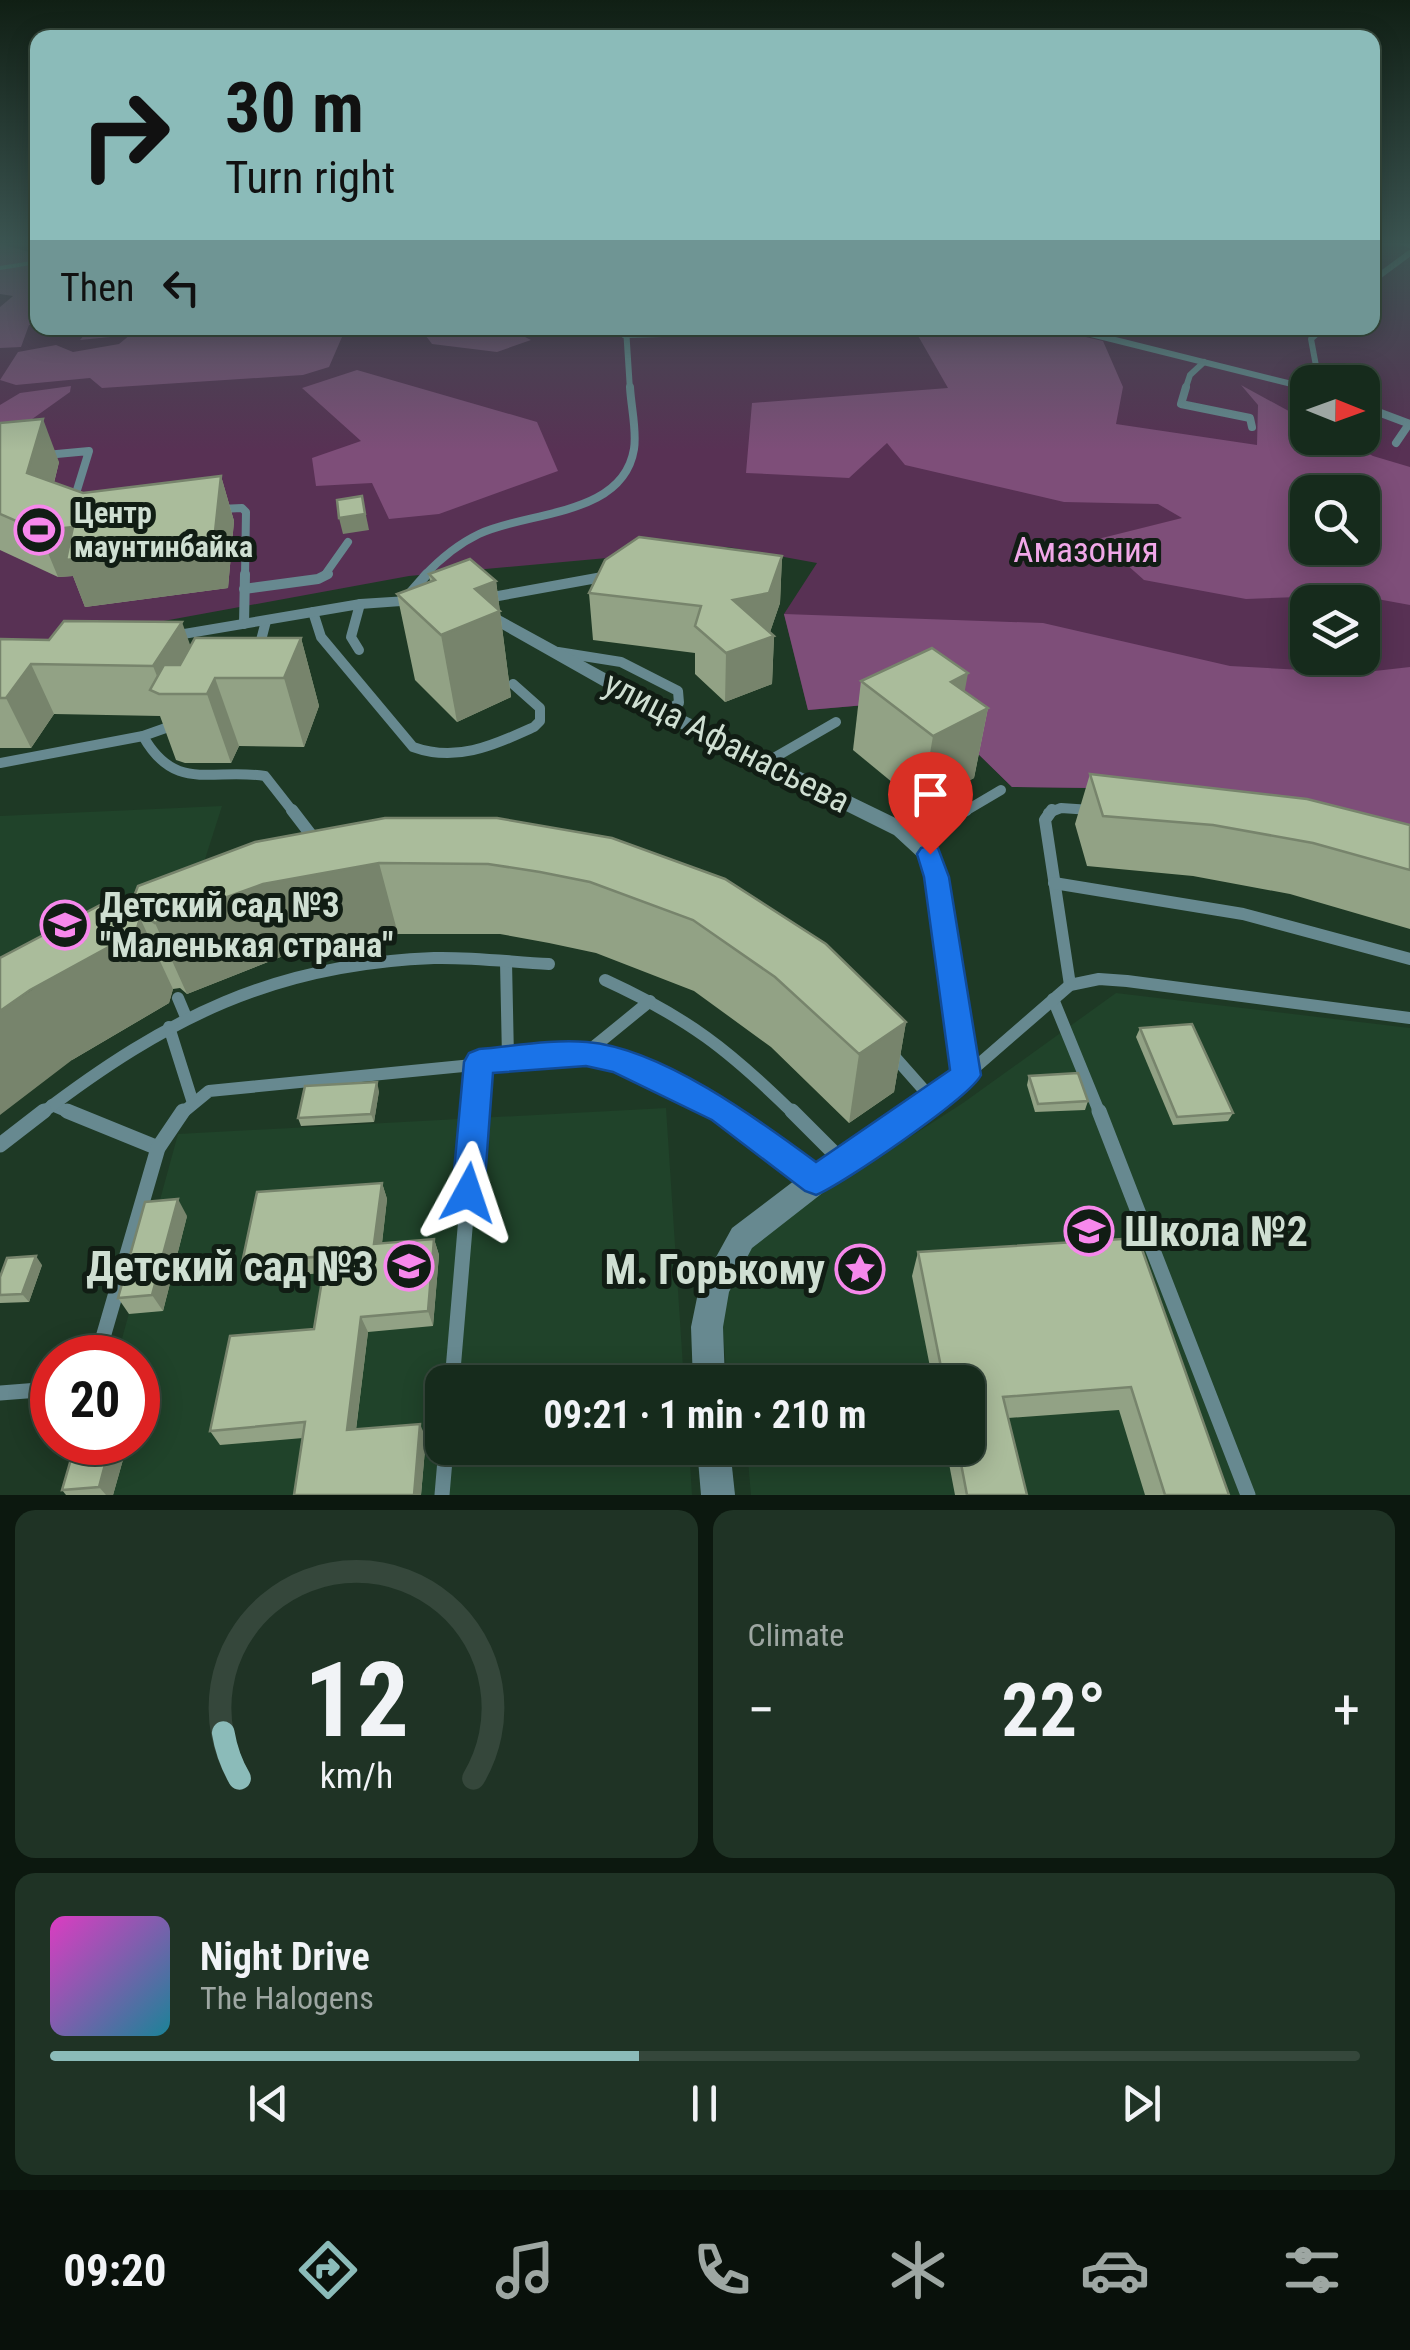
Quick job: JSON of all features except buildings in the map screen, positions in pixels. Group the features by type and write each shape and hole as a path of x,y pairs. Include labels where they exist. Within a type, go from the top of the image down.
{"street":[{"name":"улица Афанасьева","path":"135,642 360,604 404,600 460,602 490,613 547,650 664,713 917,840"},
{"path":"708,1365 707,1327 714,1288 742,1238 842,1161 966,1075 936,877 930,854 917,840"},
{"path":"715,1465 718,1495"}],"lane":[{"path":"404,600 430,567 478,534 506,522 581,504 623,479 632,465 634,448 625,335"},
{"path":"1095,335 1290,384"},
{"path":"1315,335 1311,339 1315,365"},
{"path":"1204,362 1190,375 1181,404 1250,418 1252,426"},
{"path":"1380,413 1410,424 1396,443"},
{"path":"36,456 89,450 72,507 77,512"},
{"path":"214,510 233,507 246,512 244,624"},
{"path":"244,589 318,579 328,574 348,542"},
{"path":"460,602 618,574"},
{"path":"359,650 351,638 360,604"},
{"path":"313,612 321,636 413,747 427,754 474,752 534,727 540,720 540,708 513,684"},
{"path":"244,664 265,637 266,620"},
{"path":"0,763 166,730 192,711"},
{"path":"765,763 836,722"},
{"path":"143,736 154,762 168,771 265,776 330,858"},
{"path":"917,840 1001,790"},
{"path":"1070,985 1045,820 1048,811 1061,808 1109,812"},
{"path":"1054,883 1243,914 1410,959"},
{"path":"0,1144 98,1070 169,1027 259,988 344,967 436,958 549,964"},
{"path":"506,962 508,1058"},
{"path":"966,1075 1070,985 1087,979 1118,978 1178,990 1410,1018"},
{"path":"605,980 672,1011 738,1058 842,1161"},
{"path":"178,998 186,1017"},
{"path":"1053,999 1138,1202 1248,1495"},
{"path":"586,1054 650,1001"},
{"path":"169,1027 192,1100"},
{"path":"880,1041 933,1100"},
{"path":"104,1335 158,1148 175,1118 192,1100 209,1091 508,1058 586,1054 618,1060 722,1110 816,1180"},
{"path":"453,1365 479,1062"},
{"path":"52,1105 158,1148"},
{"path":"0,1393 30,1391"},
{"path":"442,1495 445,1465"}],"shaded area":[{"path":"0,312 30,312 30,325 21,347 0,348"},
{"path":"84,335 130,335 80,340"},
{"path":"130,335 342,337 329,367 303,375 102,388 90,378 16,385 0,380 18,352 56,345 73,352 119,344"},
{"path":"425,335 521,335 531,340 497,352 432,344"},
{"path":"918,335 1077,335 1103,341 1123,387 1116,424 1257,445 1258,405 1241,385 1290,412 1290,455 1371,455 1410,467 1410,605 1380,600 1380,585 1290,585 1290,597 1246,599 1144,580 1098,539 1182,518 1158,504 1064,502 905,465 887,443 849,478 746,473 752,403 948,388"},
{"path":"357,370 537,422 558,471 439,514 389,519 372,483 316,486 312,458 361,441 302,388"},
{"path":"71,386 70,392 0,442 0,405 20,393"},
{"path":"784,614 1043,623 1230,666 1290,669 1290,675 1380,675 1380,670 1410,667 1410,834 1163,789 1012,787 923,700 808,710"},
{"name":"Детский сад №3 \"Маленькая страна\"","path":"222,806 192,900 0,996 0,816"},
{"name":"Школа №2","path":"1116,993 1410,1028 1410,1495 751,1495 748,1465 985,1465 985,1365 726,1365 722,1315 728,1282 752,1245 785,1217 963,1103"},
{"name":"Детский сад №3","path":"666,1108 683,1365 425,1365 425,1465 690,1465 692,1495 78,1495 87,1465 160,1465 160,1335 123,1335 178,1134"}],"green space":[{"name":"Амазония","path":"0,312 30,312 30,335 1380,335 1380,312 1410,312 1410,834 1163,789 1012,787 923,700 808,710 784,614 817,563 728,547 409,576 0,651"}],"place":[{"name":"Центр маунтинбайка","path":"39,530"},
{"name":"Детский сад №3 \"Маленькая страна\"","path":"65,925"},
{"name":"Школа №2","path":"1089,1231"},
{"name":"Детский сад №3","path":"409,1266"},
{"name":"М. Горькому","path":"860,1269"}],"route":[{"path":"468,1193 479,1062 551,1054 586,1054 618,1060 722,1110 816,1180 933,1100 966,1075 930,854"}]}
